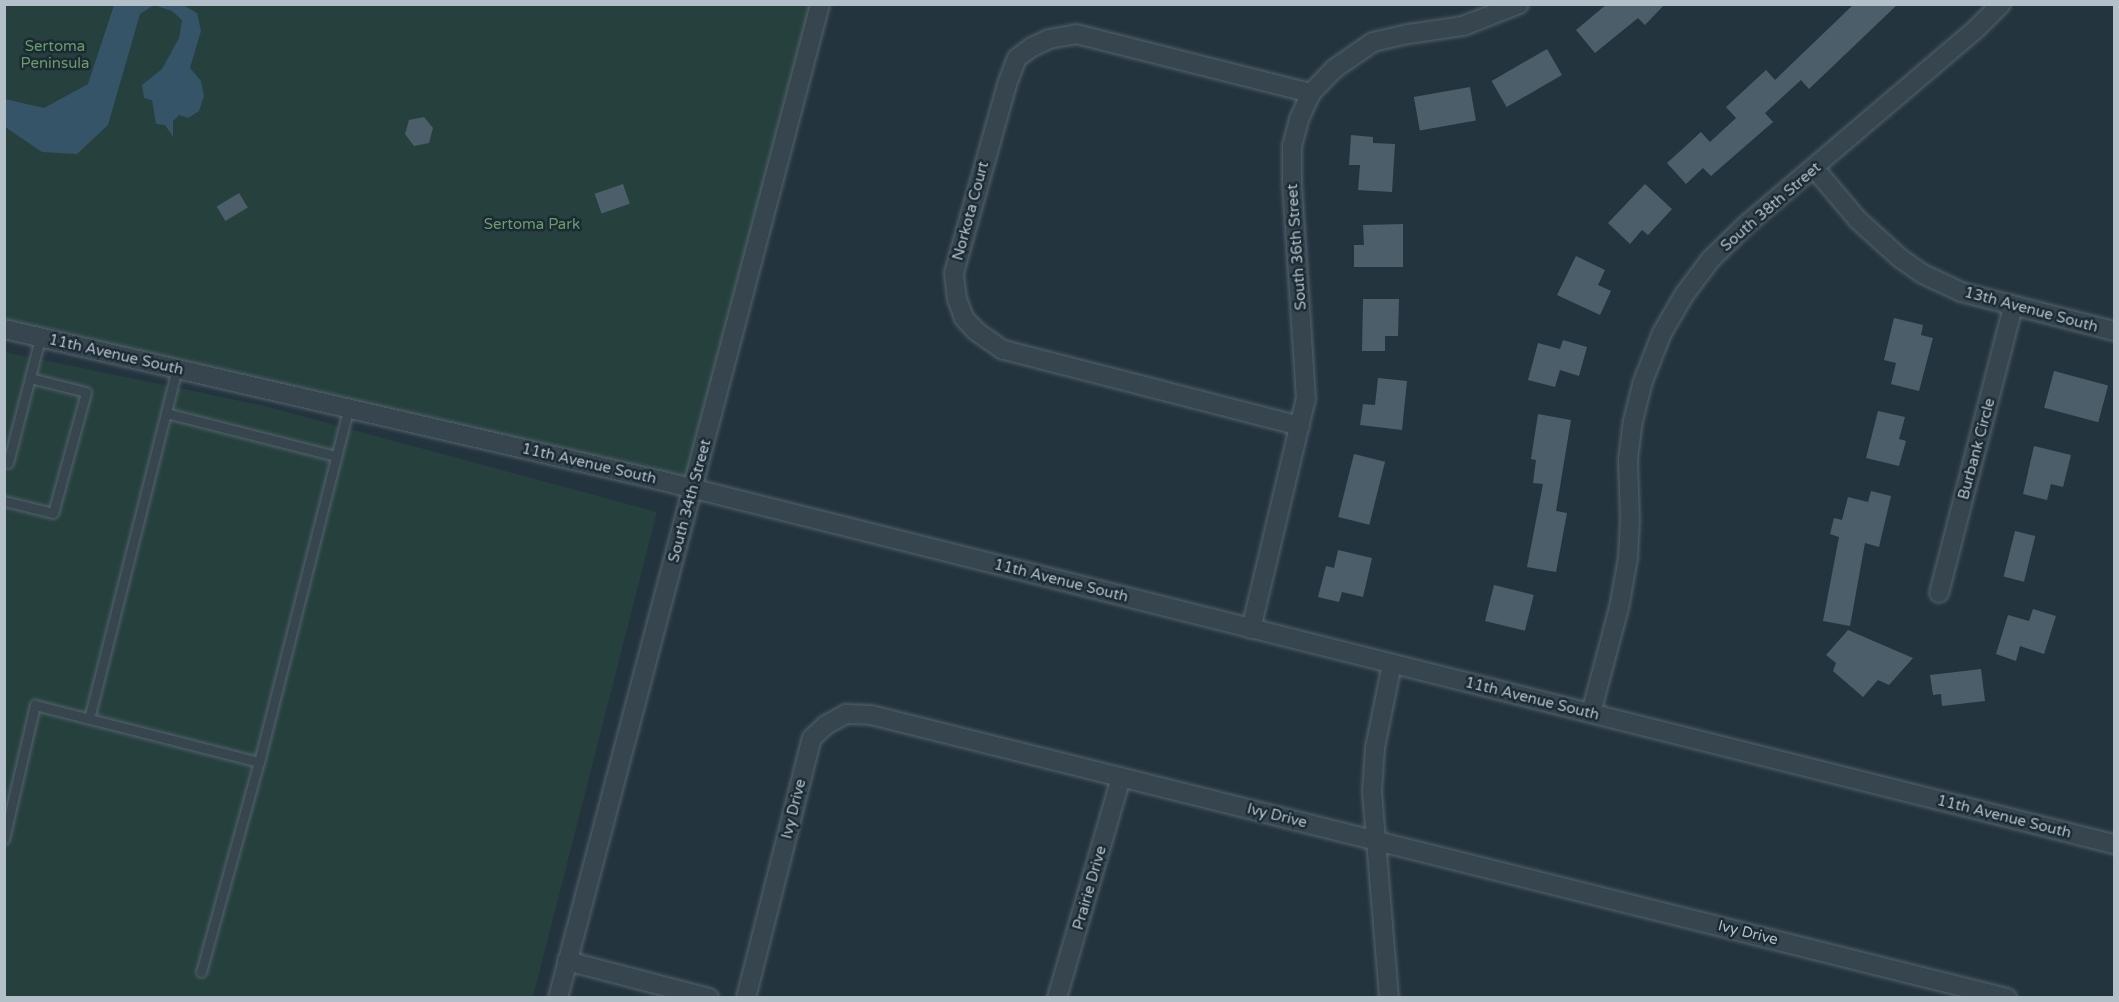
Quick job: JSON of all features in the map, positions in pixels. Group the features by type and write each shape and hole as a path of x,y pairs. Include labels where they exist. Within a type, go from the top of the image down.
{"street":[{"name":"South 34th Street","path":"558,998 820,4"},
{"name":"South 36th Street","path":"1251,629 1306,399 1292,185 1292,146 1299,119 1311,93 1334,69 1373,42 1409,34 1463,27 1519,4"},
{"name":"South 38th Street","path":"1591,713 1619,608 1628,558 1628,460 1633,421 1642,384 1662,333 1684,295 1711,259 1747,224 1815,169 2001,4"},
{"name":"Norkota Court","path":"1300,426 1003,350 976,331 964,318 957,298 954,273 1007,84 1017,58 1032,47 1048,39 1076,34 1311,93"},
{"name":"13th Avenue South","path":"1815,169 1858,220 1900,258 1923,274 1961,292 2115,331"},
{"name":"Burbank Circle","path":"1940,593 2013,306"},
{"name":"11th Avenue South","path":"4,330 694,489 2115,844"},
{"path":"1389,998 1378,842 1372,791 1375,748 1392,664"},
{"name":"Ivy Drive","path":"746,998 812,738 826,725 846,714 871,716 2007,998"},
{"name":"Prairie Drive","path":"1057,998 1121,778"},
{"path":"567,961 709,998"}],"lane":[{"path":"8,463 40,338"},
{"path":"89,719 177,369"},
{"path":"4,501 53,513 86,392 30,378"},
{"path":"201,972 259,762 348,409"},
{"path":"166,413 336,456"},
{"path":"4,838 35,705 259,762"}],"green space":[{"name":"Sertoma Park","path":"4,5 813,5 694,489 5,329"},
{"path":"4,352 261,405 657,512 533,997 5,997"}],"water":[{"path":"114,5 154,5 140,14 108,125 77,154 42,152 5,127 5,99 44,108 88,84"},
{"path":"154,5 183,5 197,13 201,31 190,68 201,81 204,96 199,111 188,118 179,115 173,121 173,137 165,125 156,124 152,100 144,98 142,85 162,69 179,38 182,20 172,11"}],"building":[{"path":"1607,4 1665,4 1645,25 1638,18 1595,53 1576,30"},
{"path":"1854,4 1898,4 1809,89 1801,80 1765,113 1773,122 1711,176 1703,168 1686,184 1667,163 1701,132 1710,142 1736,118 1726,107 1766,70 1775,80"},
{"path":"1547,49 1562,75 1507,107 1492,81"},
{"path":"1470,87 1476,120 1420,130 1414,97"},
{"path":"424,117 433,128 429,143 414,146 405,134 409,120"},
{"path":"1351,135 1373,137 1373,143 1395,144 1392,192 1358,190 1360,165 1349,165"},
{"path":"623,184 630,204 601,214 595,194"},
{"path":"1645,184 1672,209 1648,235 1642,230 1630,244 1608,223"},
{"path":"239,193 248,208 225,221 217,206"},
{"path":"1403,224 1403,267 1354,267 1354,245 1364,245 1363,225"},
{"path":"1576,256 1605,270 1598,285 1611,291 1600,315 1557,295"},
{"path":"1363,299 1399,299 1398,336 1385,336 1385,351 1362,351"},
{"path":"1894,318 1923,325 1921,335 1933,338 1919,391 1891,384 1896,363 1884,360"},
{"path":"1563,340 1587,347 1579,376 1560,370 1555,387 1528,380 1538,343 1560,349"},
{"path":"2054,371 2108,385 2098,422 2044,408"},
{"path":"1378,378 1407,381 1402,430 1360,425 1363,404 1375,405"},
{"path":"1878,411 1905,417 1899,439 1906,441 1899,466 1866,458"},
{"path":"1538,414 1571,420 1556,511 1567,513 1556,572 1527,567 1543,484 1533,483 1536,460 1531,459"},
{"path":"2034,446 2071,455 2063,487 2051,484 2047,500 2023,494"},
{"path":"1354,454 1385,462 1369,525 1338,517"},
{"path":"1871,491 1891,496 1879,547 1865,543 1850,626 1823,621 1839,537 1830,534 1834,518 1842,520 1848,497 1868,502"},
{"path":"2015,531 2035,536 2024,582 2004,577"},
{"path":"1338,550 1372,558 1363,597 1342,592 1339,602 1318,597 1326,566 1334,568"},
{"path":"1494,585 1534,595 1525,631 1485,621"},
{"path":"2033,609 2056,616 2044,654 2020,646 2016,661 1996,654 2008,615 2029,621"},
{"path":"1848,630 1913,658 1889,685 1878,680 1863,697 1833,671 1836,663 1826,655"},
{"path":"1981,669 1985,701 1942,706 1941,694 1933,695 1930,675"}],"park label":[{"name":"Sertoma Peninsula","path":"55,54"}]}
